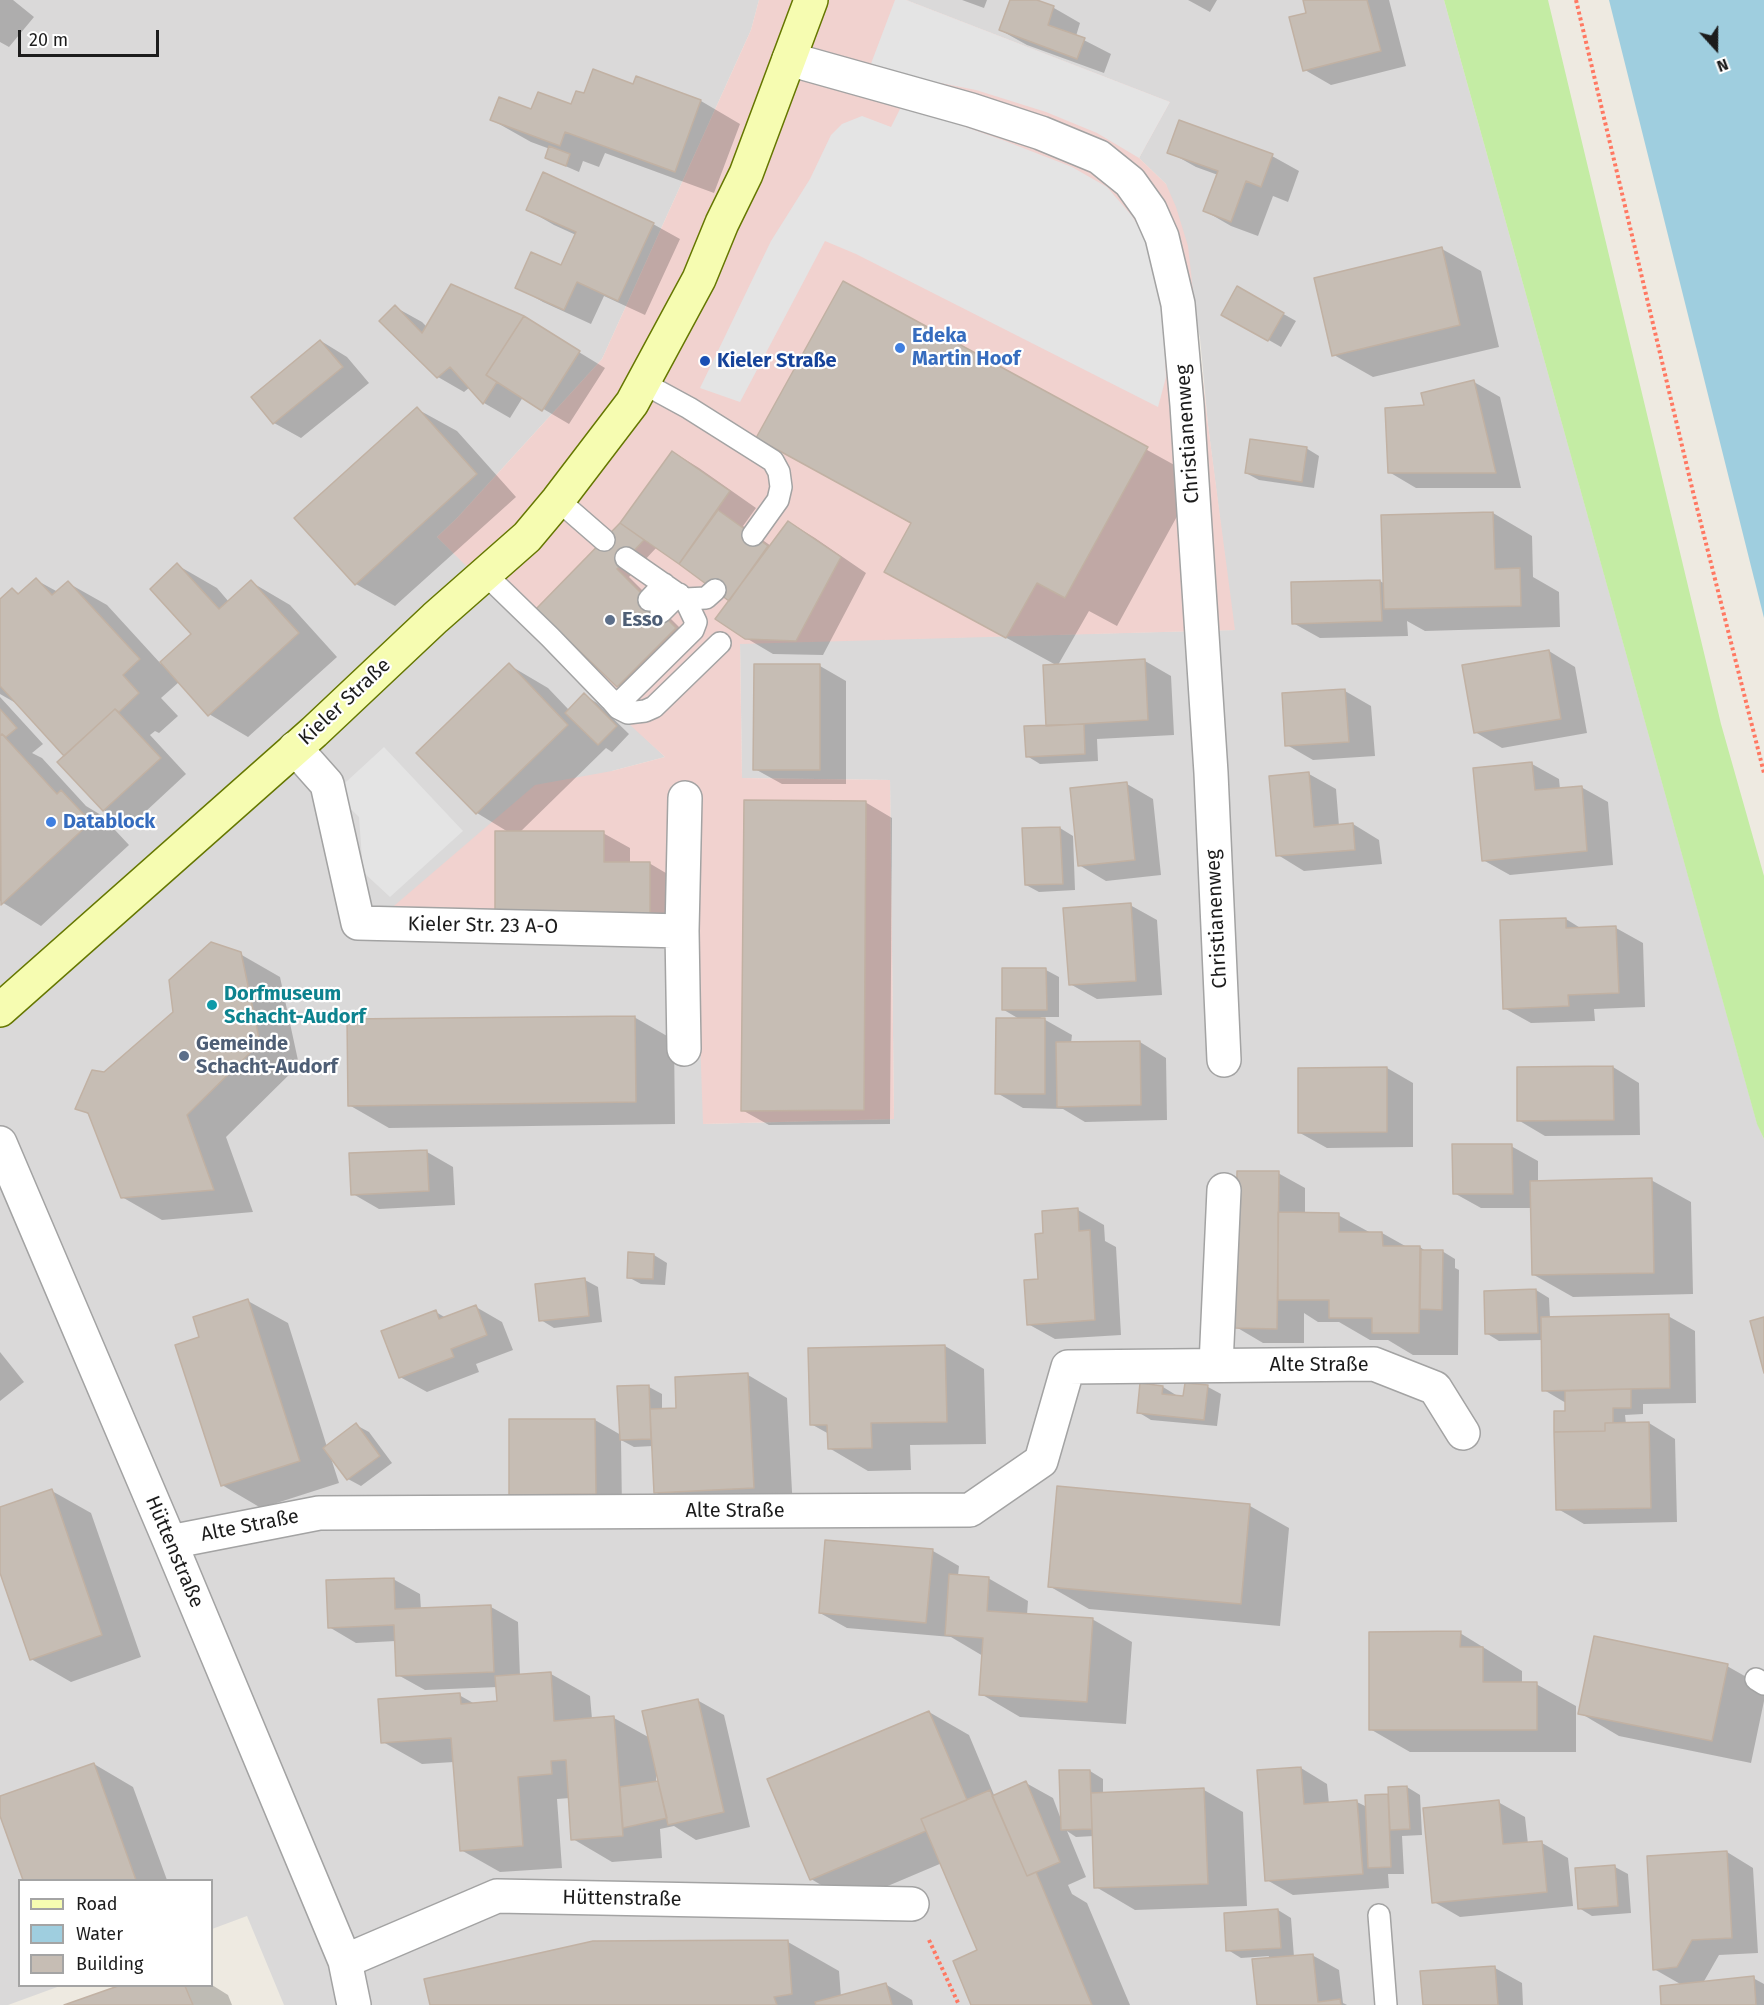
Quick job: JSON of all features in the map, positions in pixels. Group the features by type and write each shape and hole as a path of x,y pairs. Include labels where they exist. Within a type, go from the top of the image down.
{"main road":[{"name":"Kieler Straße","path":"0,1010 295,748 435,618 527,537 558,500 615,427 643,383 699,279 722,223 746,174 811,0"}],"street":[{"name":"Christianenweg","path":"789,59 971,110 1041,133 1099,157 1130,182 1150,210 1162,237 1178,304 1187,405 1211,773 1224,1060"},
{"name":"Kieler Str. 23 A-O","path":"295,748 327,784 358,923 682,931"},
{"path":"684,1049 682,931 685,798"},
{"name":"Hüttenstraße","path":"0,1143 345,1961 354,2005"},
{"path":"1216,1365 1224,1190"},
{"name":"Alte Straße","path":"170,1542 320,1513 970,1510 1041,1461 1068,1367 1374,1364 1435,1388 1463,1433"},
{"name":"Hüttenstraße","path":"345,1961 497,1896 912,1905"}],"lane":[{"path":"643,383 774,461 779,472 781,487 778,500 753,535"},
{"path":"558,500 604,540"},
{"path":"631,569 676,593 706,598 715,590"},
{"path":"485,574 561,641 590,670 618,708 628,713 645,711 654,707 720,643 710,645 701,641 696,622 676,593"},
{"path":"655,606 676,593"},
{"path":"612,701 622,700 693,630 696,622"},
{"path":"1379,1915 1386,2005"}],"path":[{"path":"1576,0 1693,492 1764,773"},
{"path":"912,1905 959,2005"}],"shaded area":[{"path":"0,0 759,0 751,30 602,359 437,537 665,757 612,771 697,922 704,1124 894,1119 890,780 742,778 740,643 1234,630 1208,425 1200,338 1166,184 1139,158 1169,102 906,0 1444,0 1757,1123 1764,1139 1764,2005 284,2005 247,1916 213,1929 213,1879 18,1879 18,1987 57,1987 8,2005 0,2005"},
{"path":"759,0 906,0 1170,102 1139,158 1166,184 1188,246 1208,425 1235,630 740,644 742,778 890,780 894,1119 703,1124 696,922 388,911 535,785 612,771 665,757 582,681 437,537 602,359 751,30"},
{"path":"895,0 906,0 1170,102 1139,158 1097,133 1046,112 976,90 869,69"},
{"path":"901,107 926,113 1072,167 1107,187 1132,216 1152,248 1161,272 1166,377 1158,407 856,254 825,241 740,402 700,388 771,241 810,179 831,135 842,124 862,116 891,127"},
{"path":"384,747 463,831 390,897 363,872 359,817 334,793"}],"green space":[{"path":"1444,0 1548,0 1721,724 1764,876 1764,1139 1757,1124"}],"water":[{"path":"1609,0 1764,0 1764,618"}],"building":[{"path":"1010,0 1037,0 1054,6 1048,25 1085,38 1077,59 999,30"},
{"path":"1303,0 1367,0 1381,51 1303,71 1289,17 1306,13"},
{"path":"593,69 633,84 636,76 701,100 675,172 565,132 560,146 490,120 499,97 531,109 538,92 571,104 576,91 584,93"},
{"path":"1179,120 1273,154 1261,187 1246,181 1231,222 1203,211 1218,171 1167,153"},
{"path":"549,146 570,154 566,166 545,158"},
{"path":"543,172 654,223 618,301 577,282 564,310 515,288 531,252 561,265 576,232 526,210"},
{"path":"1442,247 1460,325 1332,356 1314,278"},
{"path":"843,281 1148,447 1065,598 1037,583 1006,638 884,572 911,523 756,438"},
{"path":"451,284 524,316 486,375 497,382 483,404 450,367 437,378 379,321 395,305 422,333"},
{"path":"1237,286 1284,313 1268,341 1221,315"},
{"path":"524,316 580,351 542,411 486,375"},
{"path":"320,340 343,367 273,424 251,397"},
{"path":"1474,380 1496,473 1388,473 1385,408 1424,405 1421,393"},
{"path":"417,407 477,474 355,585 294,518"},
{"path":"1250,439 1307,447 1302,482 1245,473"},
{"path":"672,451 730,491 679,564 620,523"},
{"path":"718,510 768,546 729,601 679,564"},
{"path":"1493,512 1495,569 1520,568 1521,606 1384,609 1381,515"},
{"path":"788,521 841,557 796,641 745,639 715,619"},
{"path":"620,523 644,540 617,569 676,628 617,687 536,609"},
{"path":"177,563 219,609 251,580 299,633 208,716 160,662 191,634 150,589"},
{"path":"36,578 52,595 68,581 140,659 123,675 139,693 119,712 115,709 64,756 0,686 0,599 12,588 18,594"},
{"path":"1380,580 1382,621 1292,624 1291,582"},
{"path":"1549,650 1561,719 1474,733 1462,665"},
{"path":"1145,659 1148,720 1046,726 1043,665"},
{"path":"509,663 568,725 476,814 416,753"},
{"path":"754,664 820,664 820,770 753,770"},
{"path":"1345,689 1349,742 1285,746 1282,693"},
{"path":"584,693 617,726 598,745 565,713"},
{"path":"0,709 17,728 6,737 2,734 0,736"},
{"path":"115,709 161,758 103,811 57,762"},
{"path":"1084,724 1085,754 1026,757 1024,726"},
{"path":"2,734 57,794 61,790 91,822 1,905 0,736"},
{"path":"1532,762 1535,790 1582,786 1587,851 1482,861 1473,768"},
{"path":"1309,772 1314,827 1353,823 1355,850 1276,856 1269,776"},
{"path":"1127,782 1135,860 1078,866 1070,788"},
{"path":"744,800 866,801 864,1110 741,1111"},
{"path":"1060,827 1063,884 1025,885 1022,828"},
{"path":"495,831 604,831 604,862 650,862 650,920 495,920"},
{"path":"1131,903 1136,981 1069,985 1063,908"},
{"path":"1566,918 1566,928 1616,926 1619,993 1568,995 1569,1006 1503,1009 1500,920"},
{"name":"Gemeinde Schacht-Audorf","path":"211,942 241,952 260,1043 187,1115 214,1190 121,1198 88,1113 75,1109 92,1070 104,1072 173,1012 169,980"},
{"path":"1002,968 1046,968 1047,1010 1002,1010"},
{"path":"635,1016 636,1102 348,1106 347,1019"},
{"path":"996,1018 1045,1018 1045,1094 995,1094"},
{"path":"1140,1041 1141,1105 1057,1107 1056,1042"},
{"path":"1613,1066 1614,1120 1517,1121 1517,1067"},
{"path":"1387,1067 1387,1132 1298,1133 1298,1068"},
{"path":"1452,1144 1512,1144 1513,1194 1453,1194"},
{"path":"427,1150 429,1191 351,1195 349,1153"},
{"path":"1237,1171 1279,1171 1277,1329 1235,1328"},
{"path":"1652,1178 1654,1273 1532,1275 1530,1181"},
{"path":"1078,1208 1079,1231 1090,1230 1095,1320 1027,1325 1024,1280 1038,1279 1035,1234 1043,1233 1042,1211"},
{"path":"1278,1212 1339,1213 1339,1232 1382,1232 1383,1246 1420,1246 1419,1333 1372,1333 1372,1318 1329,1318 1329,1300 1278,1300"},
{"path":"1421,1250 1443,1250 1442,1310 1420,1309"},
{"path":"628,1252 654,1254 653,1279 627,1278"},
{"path":"585,1278 589,1316 539,1321 535,1284"},
{"path":"1536,1289 1538,1333 1485,1334 1484,1291"},
{"path":"248,1299 300,1461 221,1486 175,1345 199,1337 193,1317"},
{"path":"476,1305 487,1335 451,1349 454,1357 399,1378 381,1331 436,1310 439,1319"},
{"path":"1669,1314 1670,1388 1542,1391 1541,1317"},
{"path":"1764,1317 1764,1373 1750,1321"},
{"path":"945,1345 947,1422 871,1423 872,1448 828,1449 827,1425 810,1425 808,1348"},
{"path":"748,1373 754,1488 654,1493 650,1409 676,1408 675,1377"},
{"path":"1140,1383 1163,1386 1162,1394 1183,1396 1185,1383 1208,1385 1204,1420 1137,1413"},
{"path":"649,1385 651,1439 620,1440 617,1386"},
{"path":"1631,1389 1631,1408 1613,1408 1613,1423 1605,1423 1605,1431 1554,1432 1554,1411 1565,1411 1565,1391"},
{"path":"509,1419 595,1419 596,1494 509,1495"},
{"path":"1649,1422 1651,1508 1556,1510 1554,1432 1605,1431 1605,1423"},
{"path":"356,1423 380,1456 347,1480 323,1448"},
{"path":"1057,1486 1250,1504 1241,1604 1048,1587"},
{"path":"52,1489 102,1635 30,1660 0,1573 0,1507"},
{"path":"825,1540 933,1549 926,1623 819,1613"},
{"path":"949,1574 989,1577 987,1611 1093,1618 1087,1702 979,1695 983,1638 945,1635"},
{"path":"394,1578 395,1609 491,1605 494,1672 396,1676 394,1625 328,1628 326,1580"},
{"path":"1461,1631 1460,1647 1483,1647 1483,1682 1537,1682 1537,1730 1369,1730 1369,1632"},
{"path":"1594,1636 1728,1664 1712,1741 1578,1714"},
{"path":"551,1672 554,1721 614,1716 623,1836 571,1840 566,1760 551,1761 552,1774 518,1777 523,1846 460,1851 451,1738 381,1743 378,1699 460,1693 461,1704 497,1701 495,1676"},
{"path":"698,1699 724,1812 668,1825 642,1711"},
{"path":"929,1711 967,1800 921,1819 926,1831 810,1880 767,1779"},
{"path":"94,1763 136,1879 23,1879 0,1816 0,1796"},
{"path":"1301,1767 1304,1804 1357,1800 1363,1874 1265,1881 1257,1770"},
{"path":"1059,1770 1090,1770 1092,1829 1061,1830"},
{"path":"658,1781 667,1818 623,1828 620,1787"},
{"path":"1026,1781 1060,1862 1027,1876 992,1796"},
{"path":"1407,1786 1410,1829 1390,1830 1388,1787"},
{"path":"1204,1788 1208,1884 1094,1888 1091,1793"},
{"path":"990,1790 1027,1876 1036,1872 1092,2005 971,2005 953,1961 977,1950 921,1819"},
{"path":"1388,1794 1391,1867 1368,1868 1365,1795"},
{"path":"1499,1800 1503,1844 1542,1841 1547,1892 1432,1903 1423,1808"},
{"path":"1727,1851 1732,1938 1692,1940 1677,1967 1653,1970 1647,1856"},
{"path":"1615,1865 1618,1906 1578,1909 1575,1868"},
{"path":"1278,1909 1281,1948 1226,1951 1224,1913"},
{"path":"788,1940 792,1994 774,1997 777,2005 430,2005 424,1979 593,1941"},
{"path":"1313,1954 1318,2002 1340,1999 1341,2005 1257,2005 1252,1959"},
{"path":"1495,1966 1498,2005 1423,2005 1420,1971"},
{"path":"1754,1976 1756,2005 1661,2005 1660,1986"},
{"path":"886,1983 892,2005 816,2005 815,2002"},
{"path":"115,1987 185,1987 193,2005 64,2005"}],"place":[{"name":"Edeka Martin Hoof","path":"900,348"},
{"name":"Kieler Straße","path":"705,361"},
{"name":"Esso","path":"610,620"},
{"name":"Datablock","path":"51,822"},
{"name":"Dorfmuseum Schacht-Audorf","path":"212,1005"},
{"name":"Gemeinde Schacht-Audorf","path":"184,1056"}]}
